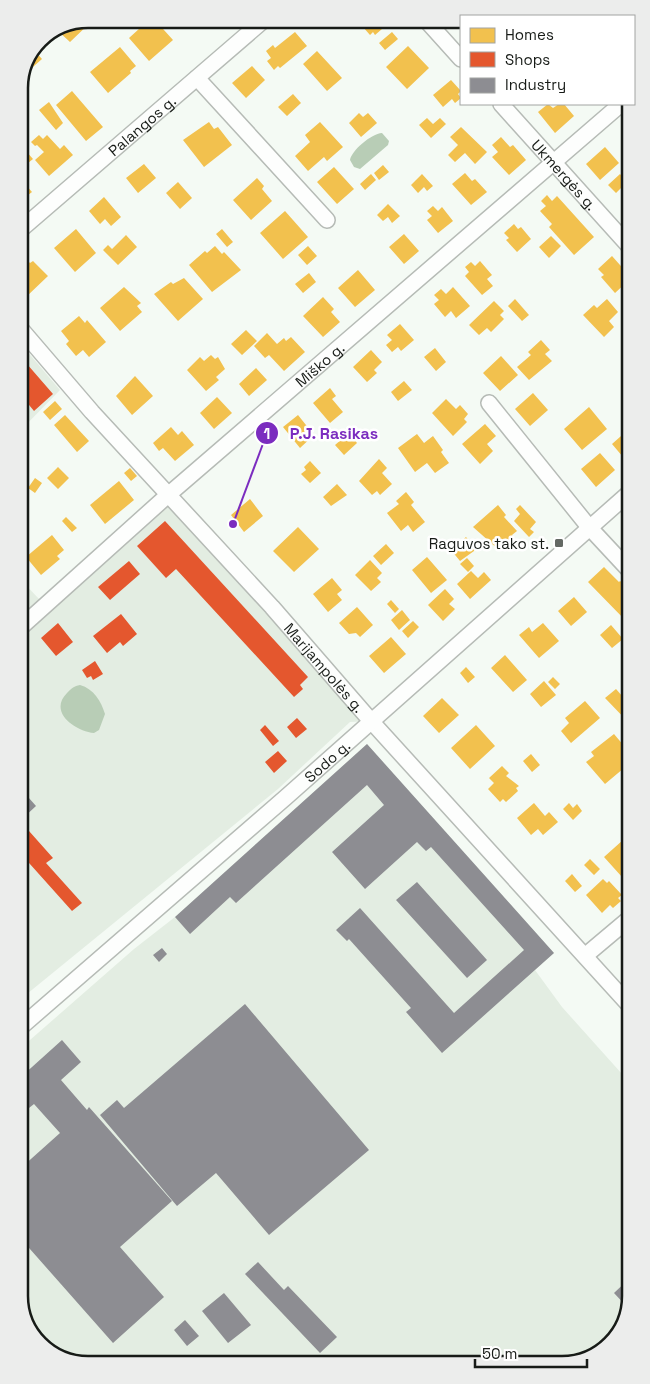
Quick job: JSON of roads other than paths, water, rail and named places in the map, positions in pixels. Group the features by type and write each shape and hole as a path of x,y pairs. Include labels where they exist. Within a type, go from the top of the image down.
{"street":[{"name":"Palangos g.","path":"28,223 255,27"},
{"path":"433,28 460,58"},
{"path":"197,78 327,220"},
{"name":"Ukmergės g.","path":"502,105 622,238"},
{"name":"Miško g.","path":"28,621 168,495 620,105"},
{"name":"Marijampolės g.","path":"28,337 168,495 272,607 371,721 622,997"},
{"path":"489,403 589,527 622,562"},
{"name":"Sodo g.","path":"27,1021 622,499"},
{"path":"586,955 622,925"}],"place":[{"name":"P.J. Rasikas","path":"233,524"},
{"name":"Raguvos tako st.","path":"559,543"}]}
